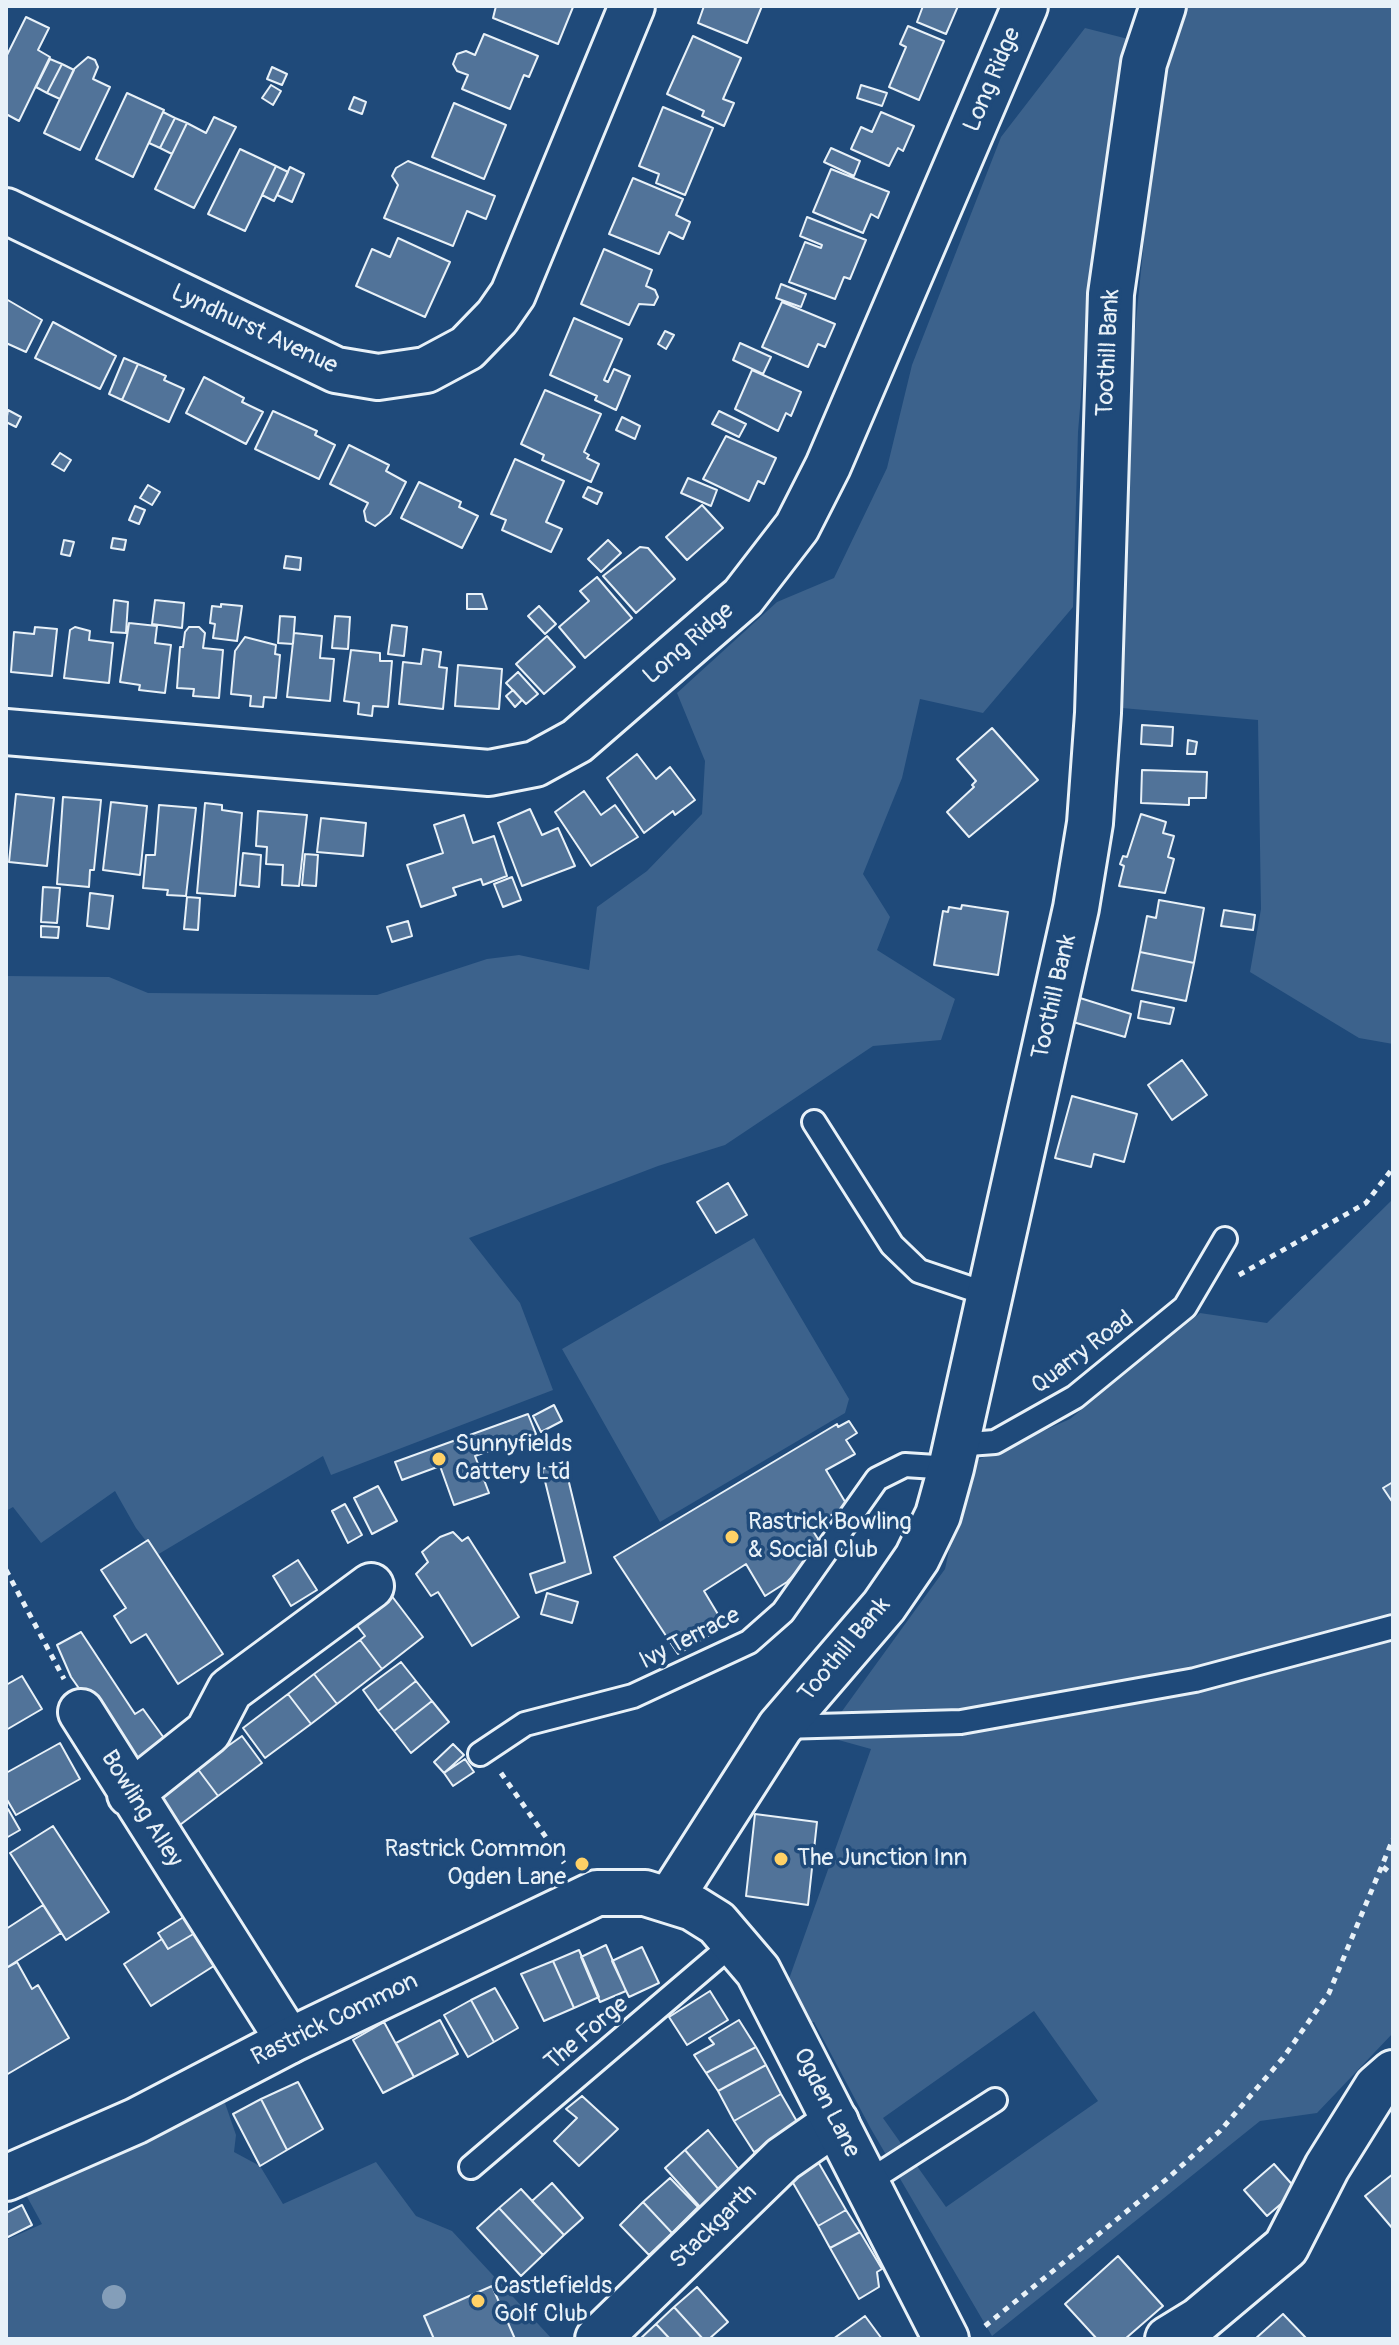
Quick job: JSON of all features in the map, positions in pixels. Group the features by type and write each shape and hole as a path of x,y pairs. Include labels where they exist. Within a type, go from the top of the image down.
{"street":[{"name":"Lyndhurst Avenue","path":"6,211 336,370 378,377 426,370 467,348 497,317 513,294 632,6"},
{"name":"Long Ridge","path":"6,732 489,773 535,764 577,741 743,597 797,527 828,466 1025,6"},
{"name":"Toothill Bank","path":"670,1899 721,1804 780,1727 884,1606 917,1558 938,1515 1076,908 1090,823 1098,713 1111,294 1144,63 1163,6"},
{"path":"130,1794 208,1732 230,1690 371,1586"},
{"name":"Bowling Alley","path":"81,1712 130,1794 289,2041"},
{"name":"Rastrick Common","path":"6,2178 136,2121 289,2041 597,1893 645,1893 670,1899"},
{"name":"Ogden Lane","path":"670,1899 717,1923 736,1941 758,1971 866,2183 962,2335"},
{"path":"1168,2339 1199,2320 1286,2247 1327,2167 1377,2087 1393,2073"},
{"name":"Stackgarth","path":"598,2339 783,2159 836,2122"}],"lane":[{"path":"814,1122 892,1245 919,1271 987,1294"},
{"name":"Quarry Road","path":"953,1456 995,1442 1075,1397 1188,1301 1225,1239"},
{"name":"Ivy Terrace","path":"480,1754 525,1724 633,1696 749,1642 783,1612 877,1479 905,1465 953,1456"},
{"path":"780,1727 961,1722 1195,1680 1393,1627"},
{"name":"The Forge","path":"471,2167 736,1941"},
{"path":"866,2183 995,2100"}],"path":[{"path":"1188,1301 1285,1252 1366,1203 1393,1168"},
{"path":"6,1570 81,1712"},
{"path":"504,1779 565,1865"},
{"path":"962,2335 1168,2178 1220,2131 1283,2058 1329,1993 1393,1839"},
{"path":"1383,1867 1393,1875"}],"shaded area":[{"path":"1182,6 1393,6 1393,1044 1359,1038 1250,972 1261,909 1258,720 1122,708 1127,410 1162,62"},
{"path":"1085,28 1132,40 1095,231 1078,432 1073,607 983,713 920,699 902,778 863,874 890,917 877,950 955,999 941,1040 873,1046 725,1145 658,1166 469,1238 520,1303 553,1390 331,1475 323,1456 157,1555 136,1528 115,1491 41,1543 13,1507 6,1511 6,976 109,977 148,993 377,995 487,959 519,955 589,970 597,907 647,871 702,814 705,761 677,693 777,602 834,578 887,468 912,365 1001,137"},
{"path":"1393,1199 1393,2033 1317,2113 1260,2121 992,2336 871,2129 814,2022 802,2023 784,1993 871,1749 824,1736 945,1569 968,1464 1070,1419 1200,1313 1267,1323","holes":["1034,2011 1098,2101 946,2207 883,2118"]},
{"path":"754,1238 849,1399 845,1413 660,1522 562,1349"},
{"name":"Castlefields Golf Club","path":"225,2103 236,2135 234,2152 260,2166 283,2204 376,2162 416,2216 452,2231 552,2339 6,2339 6,2240 42,2224 25,2193 193,2104"}],"building":[{"path":"496,6 573,7 558,44 493,18"},
{"path":"704,6 762,6 747,43 698,23"},
{"path":"923,6 958,6 946,34 917,22"},
{"path":"26,17 49,28 38,50 50,57 19,121 6,114 6,57"},
{"path":"908,26 944,41 919,100 889,87 906,47 900,44"},
{"path":"484,34 538,56 529,77 524,75 510,109 462,89 468,75 457,71 453,64 457,54 466,51 475,55"},
{"path":"693,36 741,58 723,99 734,103 724,126 702,116 704,111 667,94"},
{"path":"88,57 95,60 98,67 93,79 110,87 80,150 44,133 74,69"},
{"path":"50,59 62,64 47,93 36,87"},
{"path":"62,64 74,70 60,99 47,93"},
{"path":"272,67 287,74 282,85 267,79"},
{"path":"271,85 281,91 273,105 262,98"},
{"path":"861,85 887,93 882,106 857,98"},
{"path":"127,93 164,110 133,177 96,159"},
{"path":"354,97 366,102 362,114 349,109"},
{"path":"454,103 506,125 484,179 432,157"},
{"path":"663,107 713,128 685,195 656,183 659,174 639,166"},
{"path":"163,112 175,118 160,148 149,143"},
{"path":"881,112 914,126 903,151 898,148 889,166 851,149 861,127 872,132"},
{"path":"214,117 236,127 194,208 155,189 187,123 206,133"},
{"path":"175,118 187,123 172,154 160,148"},
{"path":"831,148 860,161 854,176 824,162"},
{"path":"240,149 276,166 245,231 208,214"},
{"path":"408,161 495,196 486,219 467,211 453,246 384,218 398,185 392,176 396,168"},
{"path":"276,166 288,172 274,201 262,195"},
{"path":"290,167 304,174 292,202 277,195"},
{"path":"831,169 889,192 878,218 871,214 863,233 813,212"},
{"path":"633,178 683,199 676,215 690,222 683,239 669,232 659,254 609,234"},
{"path":"807,217 866,240 850,279 844,277 835,299 789,282 805,242 821,248 822,245 800,236"},
{"path":"398,238 450,262 425,317 356,286 372,249 390,257"},
{"path":"604,249 652,270 646,286 655,290 658,297 654,305 639,304 629,325 581,304"},
{"path":"781,284 806,294 801,307 776,298"},
{"path":"6,299 42,320 26,352 6,343"},
{"path":"782,302 835,324 825,347 818,344 808,367 762,347"},
{"path":"574,318 622,339 604,380 608,382 614,369 630,376 616,410 595,400 597,396 550,375"},
{"path":"53,322 116,356 100,389 35,358"},
{"path":"665,331 674,335 666,349 658,344"},
{"path":"740,343 771,357 763,374 733,360"},
{"path":"124,358 138,364 122,400 109,394"},
{"path":"138,364 166,376 164,380 184,389 169,422 122,400"},
{"path":"752,370 801,392 791,416 786,413 778,431 735,409"},
{"path":"204,377 263,412 246,444 186,413"},
{"path":"545,390 601,414 584,452 589,455 587,458 599,464 591,482 542,460 544,455 521,444"},
{"path":"8,410 21,417 16,427 6,422"},
{"path":"273,411 317,431 315,435 335,445 319,479 255,449"},
{"path":"719,411 746,424 739,437 712,424"},
{"path":"622,417 640,426 635,439 616,430"},
{"path":"726,436 776,458 764,484 758,481 749,501 703,479"},
{"path":"349,445 389,465 386,471 406,482 390,514 375,526 366,521 364,511 368,503 330,484"},
{"path":"60,453 71,460 64,471 52,464"},
{"path":"515,459 564,481 546,522 562,529 551,552 502,530 506,520 491,514"},
{"path":"688,478 717,490 711,506 681,493"},
{"path":"419,482 461,502 459,507 478,516 462,548 401,518"},
{"path":"148,485 160,492 152,505 140,498"},
{"path":"588,487 602,493 597,504 583,497"},
{"path":"702,505 723,528 687,560 666,537"},
{"path":"135,506 145,510 139,524 129,520"},
{"path":"113,538 126,540 124,550 111,548"},
{"path":"64,540 74,542 70,556 61,554"},
{"path":"608,540 621,553 601,572 588,559"},
{"path":"640,547 648,548 675,579 636,613 603,576"},
{"path":"286,556 301,558 300,570 284,568"},
{"path":"597,577 632,618 585,658 559,627 589,601 580,591"},
{"path":"467,594 482,594 487,609 467,609"},
{"path":"114,600 128,602 126,633 111,632"},
{"path":"155,600 184,603 182,628 152,624"},
{"path":"221,604 242,606 237,641 213,638 215,624 210,623 212,606 221,607"},
{"path":"539,606 556,624 545,634 528,616"},
{"path":"280,616 295,617 293,644 278,643"},
{"path":"335,616 350,617 348,649 332,648"},
{"path":"129,623 157,626 155,643 171,645 165,693 139,690 140,685 120,682"},
{"path":"392,625 407,627 404,656 388,654"},
{"path":"35,627 57,629 52,676 11,672 14,632 34,634"},
{"path":"75,627 90,631 89,640 113,643 109,683 64,678 70,630"},
{"path":"189,627 199,627 205,633 203,648 223,650 219,698 193,696 194,689 177,688 180,647 183,647"},
{"path":"294,633 322,636 320,658 334,659 330,701 287,697"},
{"path":"547,636 575,667 544,694 516,664"},
{"path":"245,637 276,645 275,654 280,655 276,698 264,697 263,707 250,706 251,696 231,694 235,651"},
{"path":"423,649 441,652 439,667 447,668 443,709 399,704 403,662 421,664"},
{"path":"351,650 380,653 380,661 392,661 388,707 373,706 372,716 358,714 359,703 344,701"},
{"path":"458,665 502,669 499,709 455,706"},
{"path":"518,672 538,694 526,704 506,683"},
{"path":"513,690 522,700 515,707 506,696"},
{"path":"1142,725 1173,727 1172,746 1141,744"},
{"path":"992,728 1038,780 969,837 947,812 974,787 972,785 976,781 957,759"},
{"path":"1188,740 1197,742 1195,754 1187,754"},
{"path":"637,754 656,779 670,767 695,800 675,815 673,811 644,833 607,778"},
{"path":"1142,770 1207,772 1206,798 1189,798 1189,805 1141,803"},
{"path":"584,791 601,815 615,805 638,837 591,866 555,812"},
{"path":"16,794 54,798 47,866 9,862"},
{"path":"63,797 101,800 94,870 90,870 89,887 57,884"},
{"path":"111,802 147,806 140,875 103,870"},
{"path":"205,803 222,805 222,810 242,813 235,896 197,893"},
{"path":"159,805 196,808 186,896 167,895 168,890 143,888 146,855 155,855"},
{"path":"530,809 542,835 558,828 575,866 522,886 498,823"},
{"path":"258,811 307,815 299,886 282,885 283,865 266,864 267,847 256,846"},
{"path":"1141,814 1166,822 1163,833 1174,836 1168,857 1174,859 1165,893 1119,886 1124,866 1120,864 1123,856 1127,857"},
{"path":"464,815 473,843 494,836 507,876 483,885 481,879 453,888 456,895 421,907 407,865 443,853 434,825"},
{"path":"321,818 366,823 363,856 317,852"},
{"path":"243,853 261,855 259,887 240,885"},
{"path":"305,854 318,855 316,886 302,885"},
{"path":"512,877 521,900 503,907 494,884"},
{"path":"43,887 60,888 57,923 41,922"},
{"path":"90,893 113,896 109,929 87,926"},
{"path":"187,897 200,898 198,930 184,929"},
{"path":"1159,900 1204,908 1194,963 1140,952 1147,916 1156,918"},
{"path":"962,905 1008,912 998,975 934,965 943,911 948,912 949,907 961,909"},
{"path":"1224,910 1255,915 1253,930 1221,926"},
{"path":"408,921 412,936 392,942 387,927"},
{"path":"41,926 59,927 58,938 41,937"},
{"path":"1140,952 1194,963 1186,1001 1132,990"},
{"path":"1080,998 1131,1014 1125,1037 1073,1022"},
{"path":"1141,1001 1174,1008 1170,1024 1138,1018"},
{"path":"1182,1060 1207,1095 1172,1120 1148,1085"},
{"path":"1072,1096 1137,1114 1124,1162 1094,1154 1091,1167 1055,1158"},
{"path":"728,1183 747,1215 716,1233 697,1202"},
{"name":"Sunnyfields Cattery Ltd","path":"554,1405 562,1421 541,1432 533,1416"},
{"name":"Sunnyfields Cattery Ltd","path":"528,1414 536,1434 475,1456 489,1493 454,1505 440,1466 402,1480 395,1462"},
{"name":"Rastrick Bowling & Social Club","path":"849,1421 857,1433 846,1440 855,1454 826,1470 847,1505 811,1528 822,1545 787,1582 765,1596 746,1564 704,1591 725,1626 678,1654 614,1557 837,1424 838,1427"},
{"name":"Sunnyfields Cattery Ltd","path":"564,1462 591,1573 536,1593 530,1574 565,1562 542,1469"},
{"path":"1393,1482 1393,1503 1383,1488"},
{"name":"Sunnyfields Cattery Ltd","path":"378,1486 397,1521 372,1534 354,1498"},
{"path":"345,1504 362,1535 348,1543 332,1511"},
{"path":"453,1532 462,1541 468,1537 519,1617 472,1646 438,1592 431,1596 416,1574 428,1562 422,1552 440,1537"},
{"path":"148,1540 223,1654 178,1684 146,1634 131,1643 114,1616 126,1608 101,1570"},
{"path":"298,1560 317,1590 291,1606 273,1576"},
{"path":"547,1593 578,1602 572,1623 541,1614"},
{"path":"391,1595 423,1637 382,1669 360,1640 365,1636 355,1623"},
{"path":"81,1632 135,1714 143,1709 164,1738 132,1764 71,1677 57,1645"},
{"path":"360,1640 382,1669 337,1704 314,1674"},
{"path":"401,1662 416,1681 378,1711 363,1690"},
{"path":"314,1674 337,1704 311,1724 288,1694"},
{"path":"22,1676 42,1709 6,1730 6,1685"},
{"path":"416,1681 432,1701 394,1731 378,1711"},
{"path":"288,1694 311,1724 265,1758 243,1728"},
{"path":"432,1701 449,1722 411,1753 394,1731"},
{"path":"242,1736 262,1763 218,1796 197,1768"},
{"path":"60,1743 80,1779 16,1815 6,1798 6,1773"},
{"path":"453,1744 464,1755 444,1773 434,1762"},
{"path":"465,1759 474,1772 453,1786 444,1773"},
{"path":"197,1768 218,1796 172,1831 150,1804"},
{"path":"6,1810 20,1830 6,1838"},
{"name":"The Junction Inn","path":"755,1814 817,1822 808,1905 746,1896"},
{"path":"53,1826 109,1912 66,1940 10,1853"},
{"path":"43,1905 61,1933 6,1968 6,1929"},
{"path":"190,1913 200,1930 168,1949 158,1933"},
{"path":"200,1930 220,1962 151,2006 124,1964 162,1939 168,1949"},
{"path":"606,1945 626,1991 600,2002 581,1957"},
{"path":"642,1947 659,1983 629,1997 612,1961"},
{"path":"579,1950 599,1997 574,2008 553,1961"},
{"path":"553,1961 574,2008 544,2021 521,1974"},
{"path":"17,1962 32,1989 38,1985 69,2038 6,2075 6,1968"},
{"path":"495,1988 518,2028 494,2042 471,2000"},
{"path":"710,1991 728,2020 687,2045 669,2017"},
{"path":"471,2000 494,2042 468,2057 444,2015"},
{"path":"440,2020 458,2054 414,2077 396,2043"},
{"path":"739,2020 756,2047 706,2073 694,2055 714,2044 709,2038"},
{"path":"384,2022 414,2077 383,2093 353,2040"},
{"path":"756,2047 766,2065 718,2091 706,2073"},
{"path":"766,2065 781,2094 734,2121 718,2091"},
{"path":"298,2082 323,2129 287,2150 261,2099"},
{"path":"781,2094 799,2125 754,2152 734,2121"},
{"path":"582,2096 618,2129 579,2166 554,2141 577,2118 566,2109"},
{"path":"261,2099 287,2150 260,2166 233,2114"},
{"path":"708,2130 741,2172 720,2191 685,2150"},
{"path":"685,2150 720,2191 701,2208 665,2168"},
{"path":"817,2160 846,2210 818,2226 789,2176"},
{"path":"1274,2164 1297,2190 1267,2216 1244,2190"},
{"path":"1393,2174 1393,2229 1365,2196"},
{"path":"670,2178 698,2207 672,2233 643,2202"},
{"path":"552,2183 583,2218 564,2235 532,2201"},
{"path":"521,2189 564,2235 543,2255 499,2208"},
{"path":"643,2202 672,2233 649,2255 620,2225"},
{"path":"22,2205 32,2225 6,2238 6,2213"},
{"path":"499,2208 543,2255 521,2276 477,2228"},
{"path":"846,2210 860,2232 830,2248 818,2226"},
{"path":"860,2232 882,2269 877,2272 879,2287 859,2299 830,2248"},
{"path":"1118,2256 1163,2306 1125,2339 1097,2339 1065,2304"},
{"name":"Castlefields Golf Club","path":"492,2286 515,2339 434,2339 424,2316"},
{"path":"697,2287 728,2322 709,2339 703,2339 674,2307"},
{"path":"674,2307 703,2339 670,2339 656,2324"},
{"path":"1283,2314 1307,2339 1255,2339"},
{"path":"865,2316 882,2339 833,2339"},
{"path":"656,2324 670,2339 640,2339"}],"place":[{"name":"Sunnyfields Cattery Ltd","path":"439,1459"},
{"name":"Rastrick Bowling & Social Club","path":"732,1537"},
{"name":"The Junction Inn","path":"781,1859"},
{"name":"Rastrick Common Ogden Lane","path":"582,1864"},
{"name":"Castlefields Golf Club","path":"478,2301"}]}
